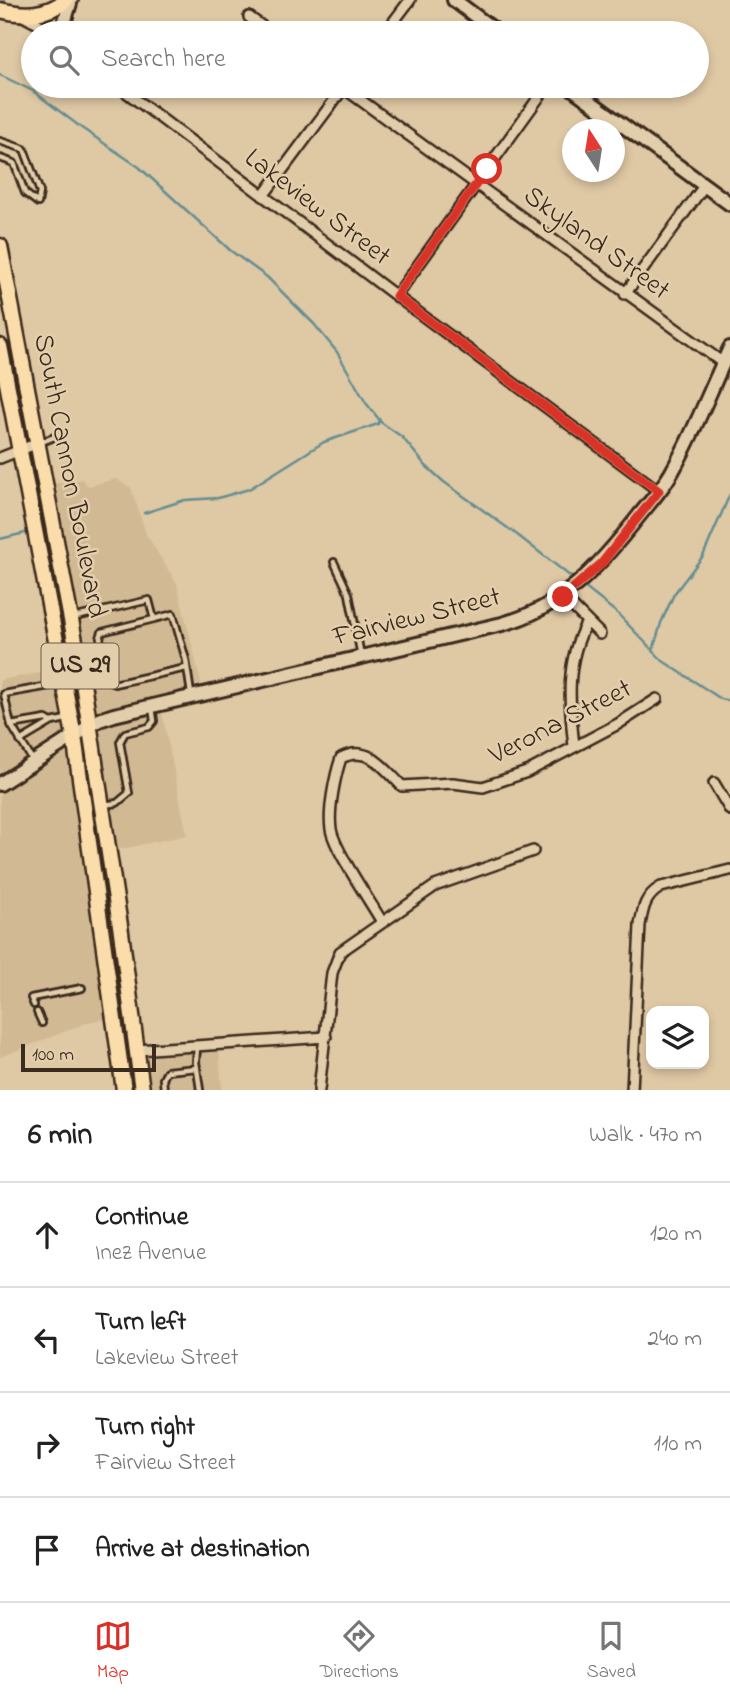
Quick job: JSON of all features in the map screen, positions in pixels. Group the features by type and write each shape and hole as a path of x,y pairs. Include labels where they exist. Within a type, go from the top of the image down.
{"main road":[{"path":"7,12 44,12 69,0"},
{"name":"South Cannon Boulevard","path":"0,246 90,726 142,1090"},
{"name":"South Cannon Boulevard","path":"0,346 71,718 124,1090"}],"street":[{"path":"64,21 69,0"},
{"path":"394,21 410,0"},
{"path":"454,0 482,21"},
{"path":"7,12 37,21"},
{"path":"248,17 254,21"},
{"name":"Lakeview Street","path":"134,98 659,491"},
{"path":"262,196 334,98"},
{"name":"Skyland Street","path":"359,98 726,365"},
{"path":"396,296 538,98"},
{"path":"585,98 730,204"},
{"path":"625,294 704,186"},
{"name":"Fairview Street","path":"0,784 90,726 114,715 508,622 533,613 563,597 594,570 675,468 726,365 730,348"},
{"path":"0,458 38,443"},
{"path":"563,597 600,634"},
{"path":"574,746 569,703 571,672 576,647 587,622"},
{"name":"Verona Street","path":"382,922 331,830 334,778 341,758 351,753 363,753 375,760 402,786 453,783 483,787 527,772 618,724 657,699"},
{"path":"714,783 730,810"},
{"path":"319,1090 332,973 337,957 356,939 435,886 533,851"},
{"path":"632,1090 643,905 653,891 661,887 730,870"},
{"path":"137,1050 326,1037"}],"lane":[{"path":"0,141 24,149 40,192 38,203 25,193 14,163 0,158"},
{"path":"38,443 62,434"},
{"path":"334,562 349,594 361,657"},
{"path":"71,618 149,600 154,619"},
{"path":"186,668 114,684 109,679 100,638 102,632 173,614 186,660 192,696"},
{"path":"34,762 11,725 4,694 65,683"},
{"path":"102,806 117,803 129,793 121,742 125,733 149,727 154,721 151,706"},
{"path":"20,741 52,722 71,718"},
{"path":"11,725 46,719 52,722"},
{"path":"34,1005 31,998 82,988"},
{"path":"37,1012 42,1023"},
{"path":"197,1046 200,1090"},
{"path":"164,1090 163,1079 167,1071 197,1068"}],"shaded area":[{"path":"82,479 88,486 116,479 131,488 146,534 177,584 202,687 159,698 187,835 116,850 76,608 51,484"},
{"path":"56,670 107,1019 92,1021 0,1057 0,794 26,778 17,764 0,775 0,680"},
{"path":"219,1050 222,1090 150,1090 146,1062 149,1057"}],"waterway":[{"path":"0,75 21,85"},
{"path":"42,98 139,167 231,251 267,277 314,324 337,352 366,403 382,423 402,437 426,466 444,482 575,580"},
{"path":"144,513 185,500 218,498 249,489 324,442 378,424 380,420"},
{"path":"653,651 661,623 674,594 703,556 730,494"},
{"path":"0,539 25,533"},
{"path":"583,586 617,613 663,661 721,699 730,701"}],"route":[{"path":"487,169 396,296 659,491 601,564 563,597"}]}
